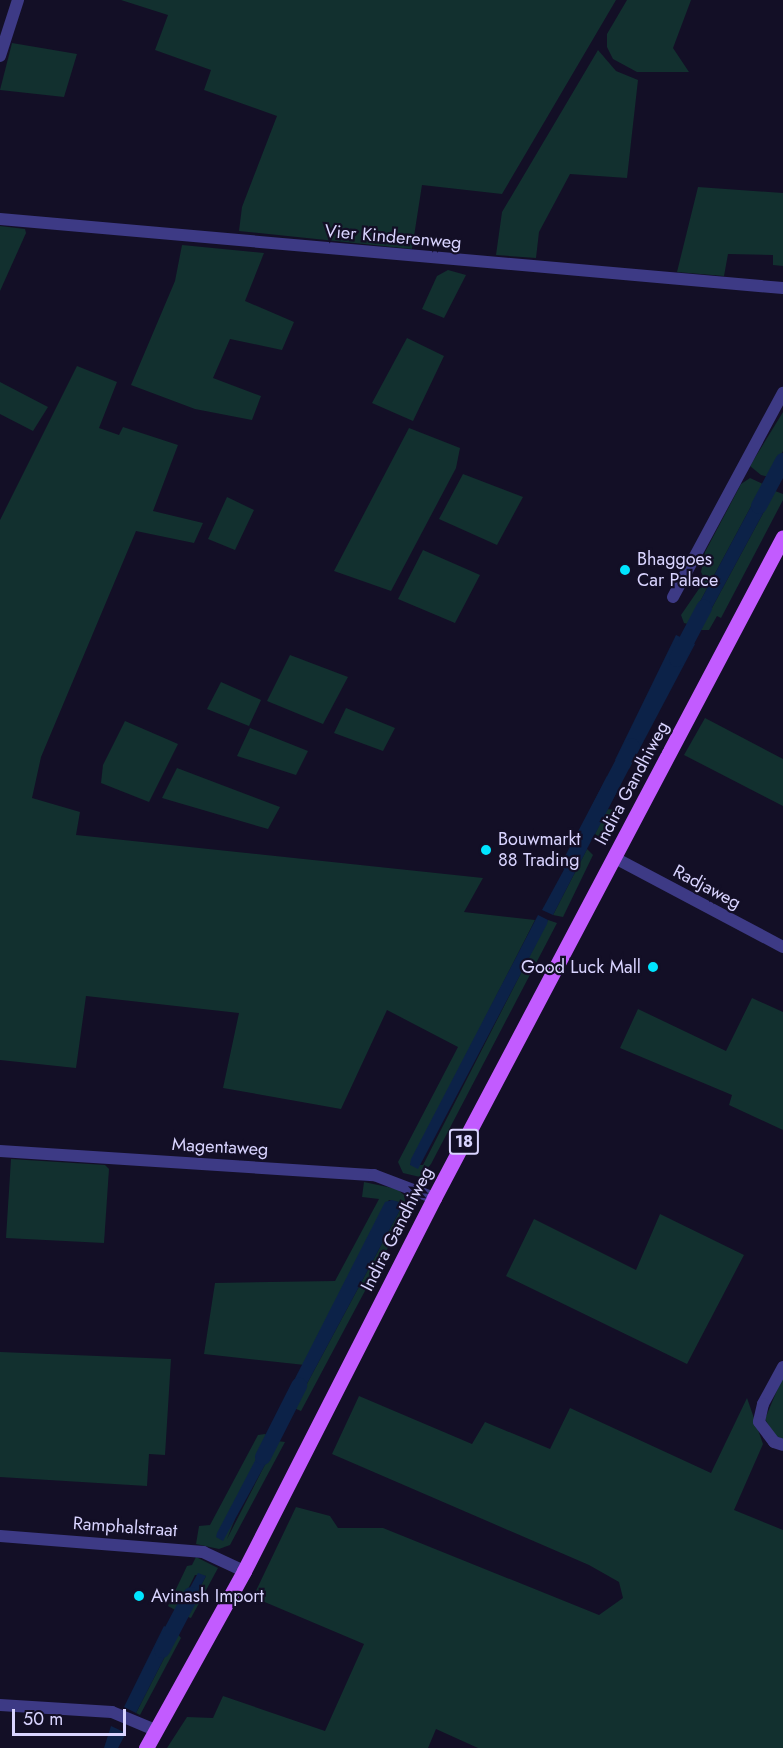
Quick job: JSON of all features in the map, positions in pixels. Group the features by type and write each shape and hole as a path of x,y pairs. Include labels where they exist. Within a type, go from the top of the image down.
{"main road":[{"name":"Indira Gandhiweg","path":"146,1748 244,1571 434,1198 783,537"}],"street":[{"path":"0,56 18,0"},
{"name":"Vier Kinderenweg","path":"0,219 783,288"},
{"path":"673,597 783,393"},
{"name":"Radjaweg","path":"615,858 783,947"},
{"name":"Magentaweg","path":"0,1151 374,1175 434,1198"},
{"path":"783,1366 763,1404 759,1422 774,1442 783,1445"},
{"name":"Ramphalstraat","path":"0,1536 203,1552 244,1571"},
{"path":"0,1705 112,1712 155,1730"}],"green space":[{"path":"121,0 616,0 502,194 422,185 412,249 239,231 242,207 277,116 204,90 211,70 155,50 168,15"},
{"path":"627,0 691,0 673,48 689,72 637,72 613,59 607,47 607,34"},
{"path":"12,43 77,54 64,97 0,90"},
{"path":"598,50 616,71 638,80 627,178 570,174 539,232 536,258 496,255 502,212"},
{"path":"698,187 783,193 783,266 773,265 773,255 728,254 724,276 677,272"},
{"path":"0,226 25,229 26,233 0,291"},
{"path":"182,245 264,253 245,301 294,322 282,350 230,339 213,378 261,396 252,420 195,409 131,385 175,281"},
{"path":"448,270 466,275 444,318 422,309 437,276"},
{"path":"407,338 444,356 413,421 372,403"},
{"path":"77,366 117,382 99,428 119,435 123,427 178,445 153,511 203,523 194,543 136,531 41,757 32,798 80,812 76,835 483,878 464,912 535,920 410,1165 423,1165 548,920 557,923 431,1164 420,1177 403,1173 398,1162 458,1047 387,1010 341,1109 223,1088 239,1013 86,996 76,1068 0,1060 0,520"},
{"path":"0,382 48,407 33,431 0,414"},
{"path":"783,412 783,451 769,477 761,475 750,466"},
{"path":"409,428 460,448 456,468 391,591 334,571"},
{"path":"463,474 523,497 497,545 439,519"},
{"path":"750,478 763,484 688,624 684,623 681,615 705,580 701,572 705,552 741,484"},
{"path":"775,491 783,494 783,500 721,618 717,616 709,630 700,630"},
{"path":"227,497 254,510 235,550 208,539"},
{"path":"423,550 480,575 455,623 398,599"},
{"path":"290,655 348,677 323,724 267,701"},
{"path":"221,682 261,700 249,726 207,709"},
{"path":"346,708 395,728 383,751 334,733"},
{"path":"705,718 783,759 783,806 684,755"},
{"path":"125,721 178,744 149,802 101,783 103,765"},
{"path":"250,728 308,751 296,775 237,756"},
{"path":"177,768 280,807 268,829 162,798"},
{"path":"606,809 616,810 616,814 604,836 598,836 595,834"},
{"path":"587,849 593,855 563,917 553,915"},
{"path":"752,998 783,1012 783,1130 729,1105 732,1095 620,1048 638,1009 726,1051"},
{"path":"11,1159 105,1165 109,1169 104,1243 6,1238"},
{"path":"364,1182 397,1189 404,1195 407,1212 301,1411 294,1408 400,1210 398,1202 389,1200 305,1365 204,1354 215,1283 335,1281 379,1199 362,1197"},
{"path":"660,1214 744,1255 687,1364 506,1276 534,1219 636,1270"},
{"path":"0,1352 171,1359 165,1455 149,1454 147,1486 0,1477"},
{"path":"783,1376 783,1439 775,1436 765,1419"},
{"path":"359,1396 472,1444 485,1422 550,1449 570,1408 711,1473 747,1398 763,1444 734,1510 783,1530 783,1748 478,1748 436,1729 428,1748 167,1748 187,1717 213,1718 223,1696 325,1731 364,1644 253,1597 296,1507 330,1516 338,1528 383,1528 599,1615 623,1598 619,1582 589,1565 332,1454"},
{"path":"258,1435 268,1436 227,1539 277,1441 285,1442 230,1545 219,1549 196,1544 199,1526 210,1525"},
{"path":"196,1557 218,1568 191,1618 185,1616 206,1576 195,1575 177,1611 168,1606 187,1566 192,1565"},
{"path":"177,1633 181,1638 140,1715 136,1713"}],"water":[{"path":"763,484 775,491 700,630 688,624"},
{"path":"676,635 695,644 629,769 615,760"},
{"path":"607,776 621,784 595,834 581,827"},
{"path":"578,844 587,849 553,915 542,910"},
{"path":"538,915 548,920 547,924 418,1169 410,1165 411,1159"},
{"path":"392,1200 399,1202 400,1210 294,1408 283,1402 385,1202"},
{"path":"268,1436 277,1441 276,1445 223,1541 216,1537 217,1533"},
{"path":"198,1573 206,1576 185,1616 177,1611"},
{"path":"164,1626 177,1633 136,1713 124,1707"},
{"path":"111,1726 126,1733 118,1748 104,1748"}],"waterway":[{"path":"759,506 783,461"},
{"path":"677,659 704,608"},
{"path":"570,864 632,746"},
{"path":"263,1457 299,1386"},
{"path":"162,1650 191,1595"}],"place":[{"name":"Bhaggoes Car Palace","path":"625,570"},
{"name":"Bouwmarkt 88 Trading","path":"486,850"},
{"name":"Good Luck Mall","path":"653,967"},
{"name":"Avinash Import","path":"139,1596"}]}
